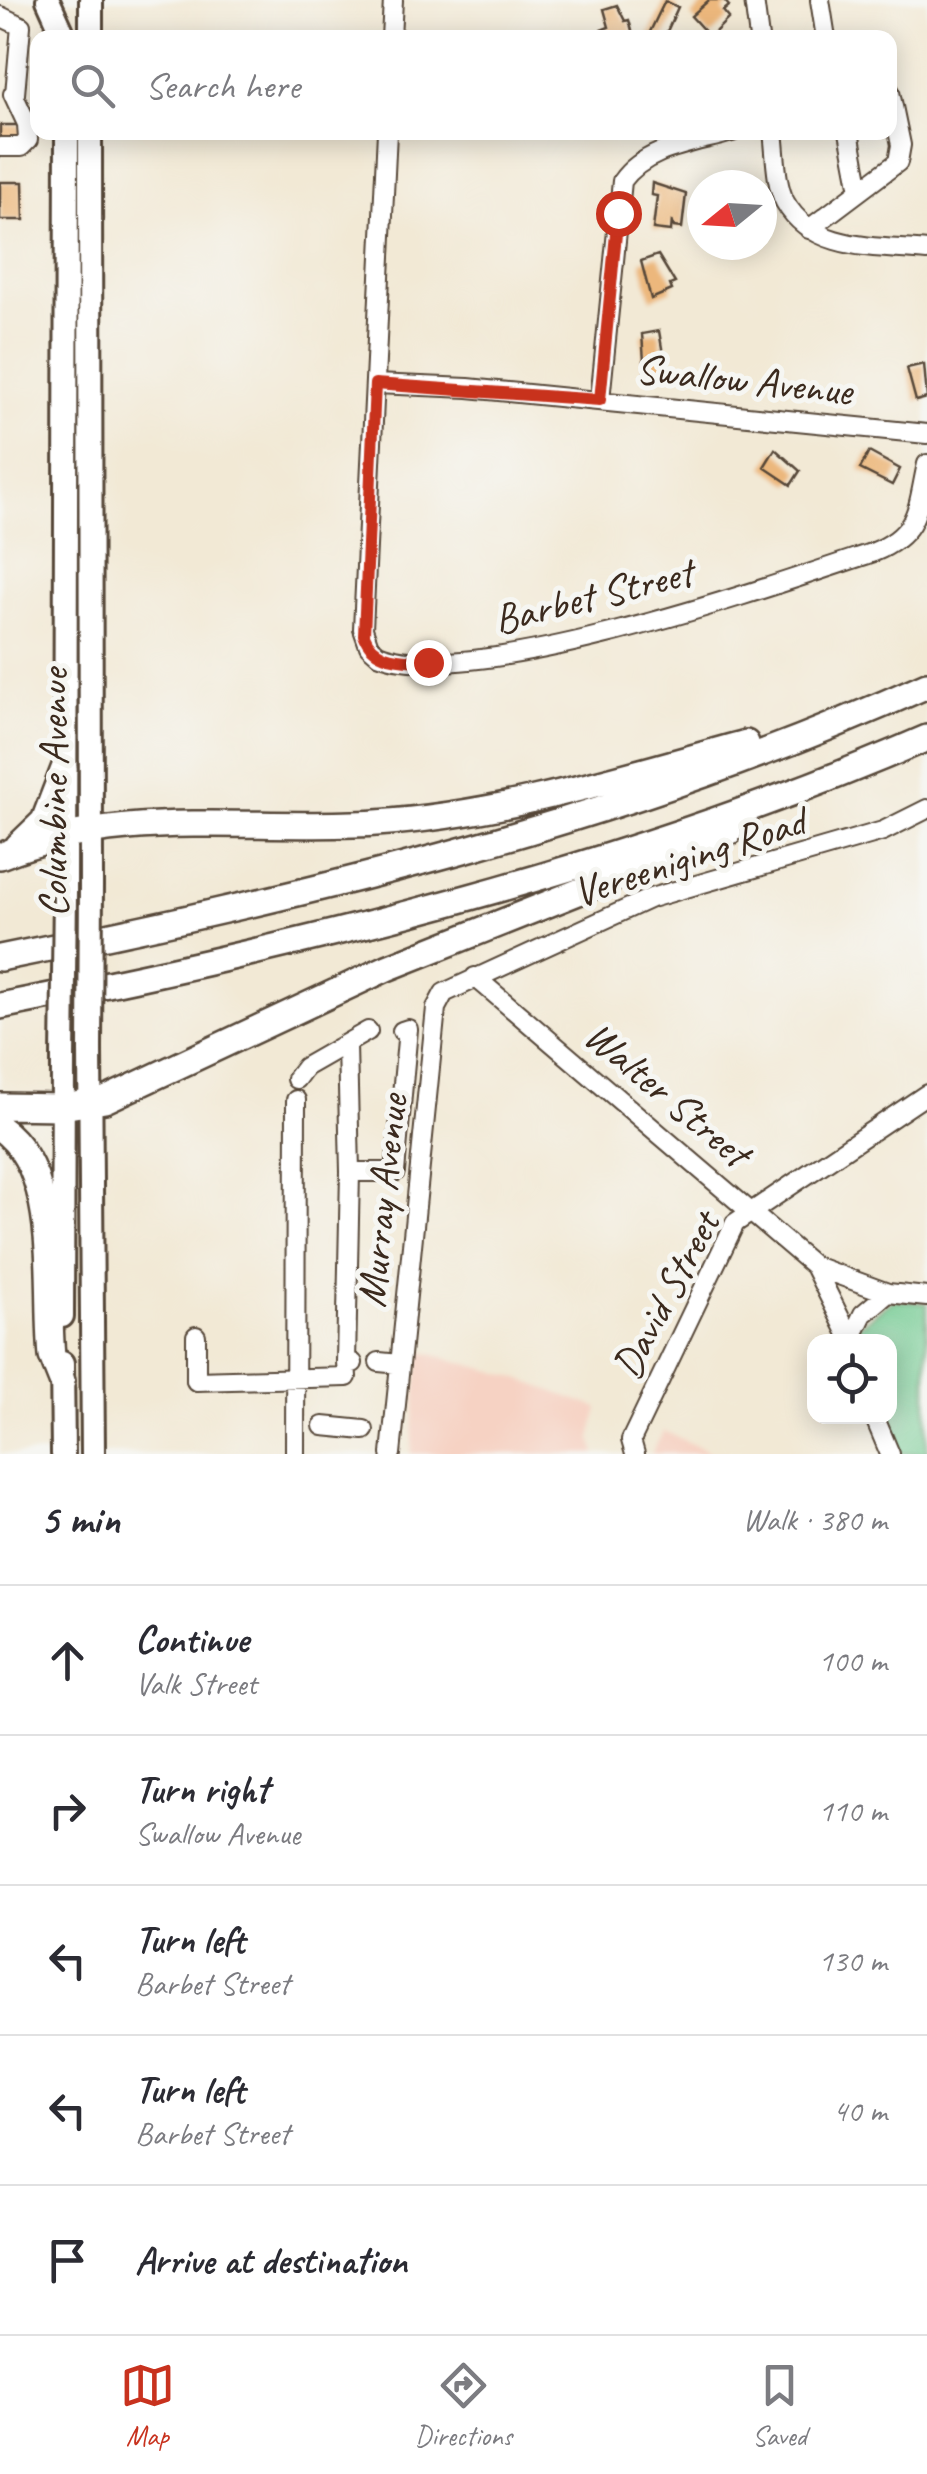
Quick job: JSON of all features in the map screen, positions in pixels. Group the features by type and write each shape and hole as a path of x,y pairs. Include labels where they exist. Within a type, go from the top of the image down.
{"highway":[{"path":"0,958 233,910 426,860 708,773 838,725 927,685"},
{"path":"5,854 93,828 330,825 423,818 546,796 774,735 838,725"},
{"path":"0,1006 212,962 390,918 786,798 927,738"},
{"path":"5,854 44,822 64,769"},
{"path":"0,1106 62,1107 105,1100 387,968 715,839 750,823 786,798"},
{"path":"0,1128 24,1150 38,1180 50,1341 62,1381"}],"main road":[{"path":"48,0 62,30"},
{"path":"66,30 67,0"},
{"path":"91,0 91,30"},
{"name":"Columbine Avenue","path":"63,1454 67,140"},
{"name":"Columbine Avenue","path":"90,140 92,1454"}],"street":[{"path":"391,30 393,0"},
{"path":"754,0 759,30"},
{"path":"820,0 825,30"},
{"path":"0,16 21,26 28,75 14,94 27,124 28,140 20,148 0,147"},
{"path":"809,229 898,162 901,154 897,131"},
{"name":"Barbet Street","path":"386,140 363,628 373,650 393,658 451,663 534,650 728,599 874,552 892,545 911,528 927,464"},
{"path":"600,400 622,181 637,164 656,154 704,140"},
{"path":"774,140 785,202 809,229 836,241 927,252"},
{"path":"851,140 860,190"},
{"name":"Swallow Avenue","path":"375,384 600,400 927,434"},
{"name":"Vereeniging Road","path":"475,977 650,898 883,831 925,814"},
{"name":"Walter Street","path":"475,977 814,1266 888,1294 927,1296"},
{"name":"Murray Avenue","path":"390,1454 436,1008 447,990 475,977"},
{"path":"350,1172 395,1172 408,1029 402,1031"},
{"path":"296,1079 305,1067 368,1031"},
{"path":"196,1336 196,1381 346,1377 350,1363 347,1044"},
{"name":"David Street","path":"633,1447 726,1238 751,1211 927,1094"},
{"path":"296,1100 296,1454"},
{"name":"Walter Street","path":"814,1266 847,1334"},
{"name":"Walter Street","path":"852,1334 869,1306 888,1294"},
{"path":"379,1362 400,1364"},
{"path":"877,1424 890,1454"},
{"path":"323,1426 364,1430"}],"shaded area":[{"path":"420,1351 511,1376 598,1408 591,1438 596,1454 411,1454"},
{"path":"664,1431 713,1454 651,1454"}],"green space":[{"path":"893,1300 927,1303 927,1454 900,1454 883,1424 897,1424 897,1334 857,1334 859,1325"}],"building":[{"path":"709,0 724,0 729,6 723,11 729,18 717,30 704,30 691,16"},
{"path":"665,1 678,7 668,30 651,30"},
{"path":"617,5 632,30 601,30 609,27 604,9"},
{"path":"0,125 22,125 22,143 0,144"},
{"path":"0,182 23,182 24,220 0,220"},
{"path":"652,183 686,194 682,228 674,227 672,220 671,231 653,229 657,196 651,195"},
{"path":"658,255 675,283 670,285 672,290 651,299 641,261"},
{"path":"659,331 666,371 645,374 642,334"},
{"path":"924,364 927,398 916,401 907,368"},
{"path":"775,449 800,471 791,485 764,467"},
{"path":"869,452 900,469 892,485 860,469"}],"route":[{"path":"428,662 384,656 373,650 364,635 375,384 600,400 618,213"}]}
